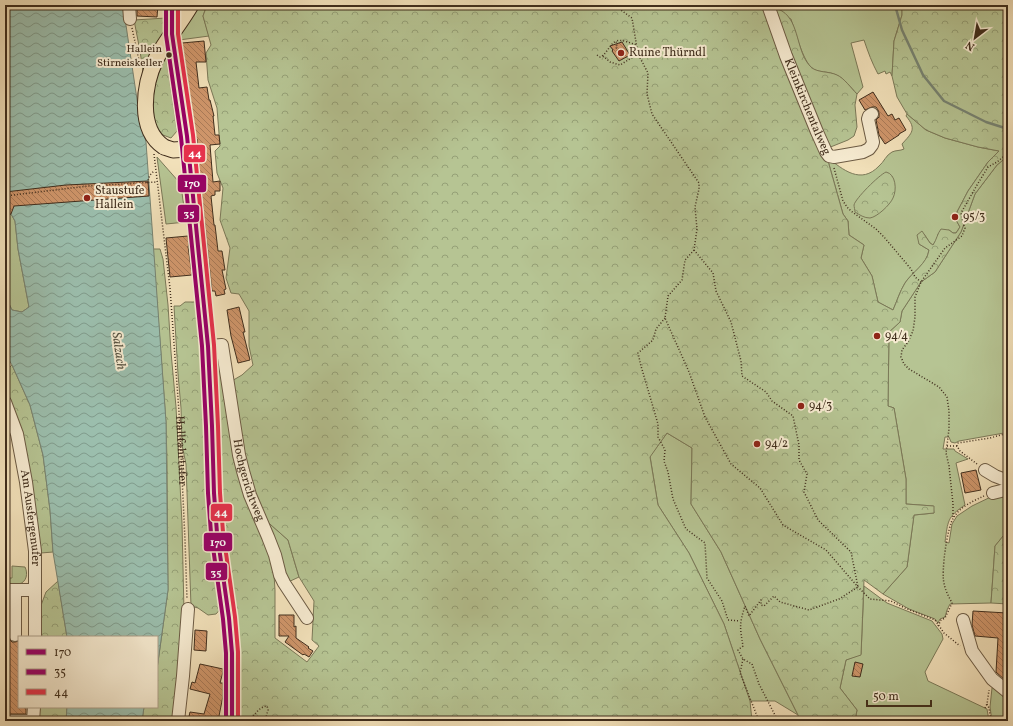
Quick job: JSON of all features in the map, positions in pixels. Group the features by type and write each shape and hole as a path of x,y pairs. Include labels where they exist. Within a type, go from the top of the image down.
{"main road":[{"path":"172,5 172,34 188,149 208,346 217,533 229,618 232,653 232,721"},
{"path":"188,149 172,150 157,142 154,139 147,121 145,108 148,82 153,67 162,48 191,5"}],"street":[{"path":"129,5 130,19"},
{"name":"Kleinkirchentalweg","path":"768,5 786,56 829,156 834,157 863,152 869,149 873,142 868,119 872,114"},
{"name":"Hochgerichtweg","path":"208,346 222,345 240,455 248,489 268,537 282,579 307,618"},
{"name":"Am Ausfergenufer","path":"5,402 17,434 26,482 35,551 35,636"},
{"path":"984,470 1008,481"},
{"path":"992,493 1008,488"},
{"path":"15,635 10,590 35,590"},
{"path":"178,721 188,609"},
{"path":"963,620 972,651 992,679 1008,692"},
{"path":"5,721 33,721 34,708"}],"path":[{"path":"614,5 632,18 638,54 648,73 647,94 652,114 699,183 696,207 697,229 694,250 685,260 682,280 668,296 665,318 656,329 653,340 638,353 658,424 658,437 665,450 664,461 668,472 673,499 686,528 705,543 707,578 722,601 728,620 740,620"},
{"path":"603,56 617,40 637,45"},
{"path":"616,41 616,49 622,55"},
{"path":"597,55 600,57 603,56 610,62 620,65 638,54"},
{"path":"826,152 834,169 843,201 851,211 876,229 884,237 921,282"},
{"path":"953,517 949,466 946,453 949,429 948,397 938,387 904,364 901,357 902,350 913,331 915,297 921,282 945,248 962,236 965,228 962,213 988,167 1008,153"},
{"path":"5,196 88,186 147,183 150,175 155,170"},
{"name":"Hallfahrtufer","path":"147,183 157,182 170,288 177,386 188,609"},
{"path":"694,250 712,272 716,291 731,322 741,361 742,376 766,392 772,401 793,416 799,445 799,460 807,474 804,492 818,520 851,552 858,587"},
{"path":"665,318 689,372 705,417 731,464 760,488 783,525 826,550 870,599 891,602 935,620 944,633 954,642 968,651 972,651"},
{"path":"947,446 957,446 958,443 990,438 1008,433"},
{"path":"957,446 960,451 984,470"},
{"path":"938,626 941,620 945,618 952,603 948,596 944,582 948,529 953,517 961,509 992,493"},
{"path":"778,721 759,684 752,664 743,659 738,650 743,646 740,620 745,606 749,616 761,600 761,605 764,606 774,596 780,602 809,610 839,599 858,587"},
{"path":"743,659 740,673 760,721"},
{"path":"985,708 992,679"},
{"path":"987,704 989,708 990,721"},
{"path":"250,721 264,706 268,708 265,721"}],"green space":[{"path":"198,5 207,5 203,16 209,36 179,40 179,36"},
{"path":"207,5 766,5 767,8 780,10 788,16 792,22 803,54 811,67 816,70 840,76 857,94 855,105 857,127 854,136 823,150 828,161 843,214 848,221 849,235 864,245 861,258 872,276 878,302 893,310 905,283 928,255 929,250 919,244 917,235 922,231 933,245 941,229 956,233 960,227 956,220 957,212 968,191 988,162 999,151 945,138 926,130 907,114 897,97 892,76 894,41 902,15 902,6 900,5 1008,5 1008,156 997,165 975,194 961,232 935,272 921,282 902,311 900,322 889,332 888,406 894,408 906,479 906,504 934,506 934,513 914,515 907,567 883,594 864,580 861,655 846,660 840,688 857,710 855,721 799,721 798,715 760,639 721,552 691,504 692,448 667,433 650,457 658,505 689,553 724,624 750,701 752,721 239,721 238,652 223,547 214,354 221,358 238,464 248,496 273,559 275,590 275,638 307,662 319,646 312,640 314,601 299,577 288,540 262,517 252,494 242,459 236,412 230,382 242,375 253,365 249,346 249,311 239,294 231,293 226,278 230,248 220,220 223,188 217,173 215,151 220,146 217,108 208,80 206,53 211,45 203,16"},
{"path":"766,5 879,5 883,8 891,8 896,5 902,6 902,15 894,41 892,76 890,72 886,74 885,71 878,74 864,40 851,43 863,87 857,94 839,76 814,70 802,53 791,19 772,10"},
{"path":"166,18 166,32 143,71 134,20"},
{"path":"166,56 177,131 171,138 163,135 157,128 152,113 155,82"},
{"path":"907,114 926,130 945,138 999,151 988,162 968,191 957,212 956,220 960,227 956,233 949,230 938,234 933,245 924,234 919,244 929,250 928,255 905,283 893,310 878,302 872,276 861,258 864,245 849,235 848,221 843,214 827,157 839,167 852,174 859,175 872,172 890,153 904,149 902,144 912,131 911,124 906,116"},
{"path":"1008,156 1008,279 1004,294 1008,300 1008,427 1006,427 1004,433 955,443 951,442 949,437 945,437 943,449 954,449 968,459 956,463 965,505 949,520 945,542 949,543 952,524 957,516 972,506 997,494 1008,492 1008,530 995,546 991,603 950,604 945,617 940,619 938,623 935,619 909,609 883,594 907,567 914,515 934,513 933,506 906,504 906,479 894,408 888,406 889,332 900,322 902,311 921,282 935,272 961,232 975,194 997,165"},
{"path":"157,157 179,182 186,222 166,224"},
{"path":"886,172 892,176 895,183 894,195 889,204 880,213 870,218 864,217 855,212 854,205 858,198 873,182"},
{"path":"5,214 11,214 15,221 18,249 29,307 22,312 12,310 5,296"},
{"path":"153,249 160,249 163,259 168,305 176,407 182,523 184,612 179,678 172,721 142,721 144,708 158,708 158,662 168,590 166,422"},
{"path":"185,302 196,302 200,322 223,606 216,614 208,615 198,608 191,606 186,464 182,445 174,306 180,306"},
{"path":"12,365 30,405 43,455 50,510 53,552 41,553 16,417 5,387 5,372"},
{"path":"667,433 692,448 691,504 721,552 760,639 798,715 775,701 750,701 724,624 689,553 658,505 650,456"},
{"path":"262,517 288,540 299,577 286,583"},
{"path":"1008,530 1008,604 991,603 995,546"},
{"path":"12,566 25,567 26,577 22,583 17,585 5,585 5,578 12,578"},
{"path":"58,581 67,636 40,636 40,608 46,592"},
{"path":"864,586 887,603 932,621 942,634 943,639 925,672 928,681 987,709 989,721 855,721 857,710 840,688 846,660 861,654"},
{"path":"994,686 1008,697 1008,721 992,721 990,707 992,688"},
{"path":"39,708 67,708 66,721 39,721"}],"water":[{"name":"Salzach","path":"5,5 123,5 139,113 146,142 166,422 168,590 158,662 158,636 67,636 53,552 50,510 43,455 30,405 5,353 5,296 12,310 22,312 29,307 18,249 15,221 11,214 5,214"},
{"path":"67,708 144,708 142,721 66,721"}],"building":[{"path":"137,5 158,5 157,17 137,16"},
{"path":"204,41 206,62 196,62 199,88 207,87 214,116 215,135 219,135 220,144 210,145 213,182 220,181 220,191 215,191 215,195 211,196 218,251 222,251 225,270 222,270 226,289 224,290 225,294 216,296 215,291 212,291 197,139 182,43"},
{"name":"Ruine Thürndl","path":"622,42 630,55 619,61 610,46"},
{"path":"873,92 888,116 892,114 895,120 899,118 906,130 885,144 879,135 876,120 879,117 878,110 876,107 872,107 865,110 859,100"},
{"name":"Staustufe Hallein","path":"148,181 149,196 14,206 11,214 5,215 5,192 66,185"},
{"path":"188,236 192,275 170,277 166,238"},
{"path":"239,307 250,360 238,363 231,336 227,310"},
{"path":"976,470 981,490 965,493 961,473"},
{"path":"5,599 8,599 8,638 12,642 18,641 18,708 26,708 26,714 5,714"},
{"path":"973,611 1007,613 1006,647 1008,647 1008,681 996,672 998,638 975,636 972,625"},
{"path":"279,615 294,615 296,638 313,651 309,657 304,654 303,655 285,642 289,636 279,636"},
{"path":"195,630 207,631 206,651 194,650"},
{"path":"855,662 863,664 860,677 852,676"},
{"path":"200,664 223,669 220,683 223,683 223,696 218,721 188,721 190,712 204,714 210,694 190,689 192,682 195,683"}],"waterway":[{"path":"895,5 902,30 923,75 944,101 986,122 1008,129"}],"transit line":[{"name":"35","path":"166,5 166,35 181,137 202,346 211,533 223,619 226,653 226,721"},
{"name":"170","path":"172,5 172,34 187,136 208,346 217,533 229,618 232,653 232,721"},
{"name":"44","path":"178,5 178,34 193,135 214,345 223,532 235,617 238,652 238,721"}],"place":[{"name":"Ruine Thürndl","path":"621,53"},
{"name":"Hallein Stirneiskeller","path":"169,55"},
{"name":"Staustufe Hallein","path":"87,198"},
{"name":"95/3","path":"955,217"},
{"name":"94/4","path":"877,336"},
{"name":"94/3","path":"801,406"},
{"name":"94/2","path":"757,444"}]}
